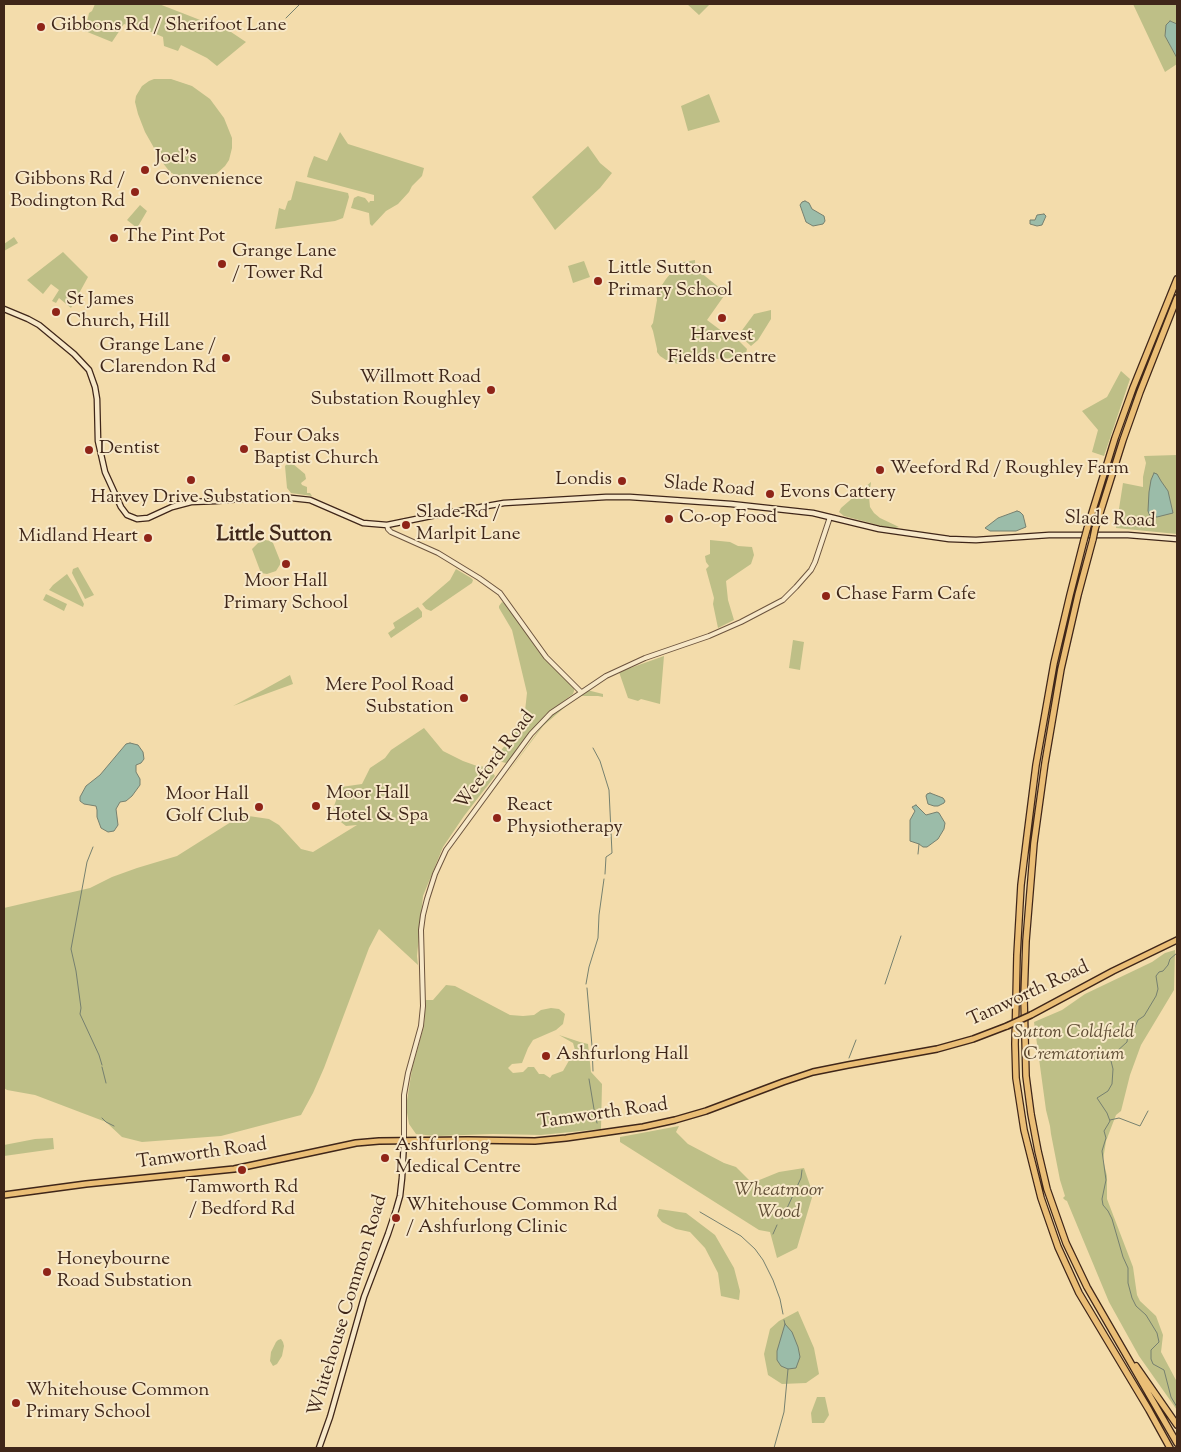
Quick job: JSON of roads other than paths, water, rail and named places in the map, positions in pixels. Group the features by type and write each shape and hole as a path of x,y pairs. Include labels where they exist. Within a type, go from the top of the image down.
{"highway":[{"path":"1170,1448 1079,1293 1058,1247 1041,1198 1024,1130 1016,1078 1015,1009 1026,836 1054,663 1084,540 1115,438 1177,279"},
{"path":"1177,298 1135,408 1096,529 1061,669 1041,788 1034,843 1026,941 1024,998 1026,1076 1031,1114 1047,1189 1066,1243 1087,1287 1177,1443"},
{"path":"1111,1330 1177,1425"}],"main road":[{"name":"Slade Road","path":"4,309 39,325 74,354 89,370 97,399 98,442 111,486 125,512 133,518 140,520 190,502 253,498 282,497 310,500 363,523 387,525 504,503 630,497 731,504 812,513 879,530 949,539 976,540 1049,535 1128,535 1177,539"},
{"name":"Tamworth Road","path":"4,1195 86,1184 214,1172 379,1141 543,1140 648,1127 706,1111 814,1072 936,1049 973,1039 1031,1015 1113,971 1177,940"},
{"name":"Whitehouse Common Road","path":"318,1448 330,1417 364,1297 396,1210 402,1178 404,1141"}],"street":[{"name":"Weeford Road","path":"404,1141 404,1095 419,1034 423,1006 421,930 426,898 446,850 531,734 551,713 606,676 625,666 710,636 783,600 811,570 830,517"},
{"path":"387,525 388,530 391,532 438,554 479,578 500,593 546,657 581,692"}],"waterway":[{"path":"286,18 300,4"},
{"path":"593,748 600,761 609,790 612,853 606,857 605,874"},
{"path":"918,854 919,844"},
{"path":"93,847 87,862 71,949 76,971 81,1008 80,1014 102,1065"},
{"path":"586,984 598,938 604,879"},
{"path":"885,984 901,936"},
{"path":"1177,953 1170,959 1163,971 1159,972 1156,976 1158,989 1156,996 1144,1016 1138,1020 1134,1029 1128,1034 1127,1042 1115,1053 1111,1061 1113,1069 1112,1084 1108,1091 1097,1098 1110,1121 1104,1131 1106,1138 1102,1151 1106,1180 1102,1199 1103,1205 1112,1219 1128,1268 1128,1283 1132,1298 1136,1306 1146,1315 1157,1333 1159,1342 1151,1350 1151,1359 1153,1364 1164,1370 1171,1397 1177,1407"},
{"path":"587,988 593,1071"},
{"path":"849,1058 856,1040"},
{"path":"102,1067 106,1083"},
{"path":"589,1079 597,1123"},
{"path":"1110,1120 1119,1118 1140,1126 1148,1111"},
{"path":"102,1118 114,1126"},
{"path":"782,1219 801,1178 802,1170"},
{"path":"700,1212 741,1236 755,1249 773,1280 783,1314"},
{"path":"773,1234 777,1225"},
{"path":"784,1320 785,1324"},
{"path":"774,1448 784,1412 788,1369"}],"place":[{"name":"Gibbons Rd / Sherifoot Lane","path":"41,27"},
{"name":"Joel's Convenience","path":"145,170"},
{"name":"Gibbons Rd / Bodington Rd","path":"135,192"},
{"name":"The Pint Pot","path":"114,238"},
{"name":"Grange Lane / Tower Rd","path":"222,264"},
{"name":"Little Sutton Primary School","path":"598,281"},
{"name":"St James Church, Hill","path":"56,312"},
{"name":"Harvest Fields Centre","path":"722,318"},
{"name":"Grange Lane / Clarendon Rd","path":"226,358"},
{"name":"Willmott Road Substation Roughley","path":"491,390"},
{"name":"Four Oaks Baptist Church","path":"244,449"},
{"name":"Dentist","path":"89,450"},
{"name":"Weeford Rd / Roughley Farm","path":"880,470"},
{"name":"Harvey Drive Substation","path":"191,480"},
{"name":"Londis","path":"622,481"},
{"name":"Evons Cattery","path":"770,494"},
{"name":"Co-op Food","path":"669,519"},
{"name":"Slade Rd / Marlpit Lane","path":"406,525"},
{"name":"Midland Heart","path":"148,538"},
{"name":"Moor Hall Primary School","path":"286,564"},
{"name":"Chase Farm Cafe","path":"826,596"},
{"name":"Mere Pool Road Substation","path":"464,698"},
{"name":"Moor Hall Hotel & Spa","path":"316,806"},
{"name":"Moor Hall Golf Club","path":"259,807"},
{"name":"React Physiotherapy","path":"497,818"},
{"name":"Ashfurlong Hall","path":"546,1056"},
{"name":"Ashfurlong Medical Centre","path":"385,1158"},
{"name":"Tamworth Rd / Bedford Rd","path":"242,1170"},
{"name":"Whitehouse Common Rd / Ashfurlong Clinic","path":"396,1218"},
{"name":"Honeybourne Road Substation","path":"47,1272"},
{"name":"Whitehouse Common Primary School","path":"16,1403"}],"district":[{"name":"Little Sutton","path":"274,536"}],"park label":[{"name":"Sutton Coldfield Crematorium","path":"1074,1045"},
{"name":"Wheatmoor Wood","path":"779,1203"}]}
